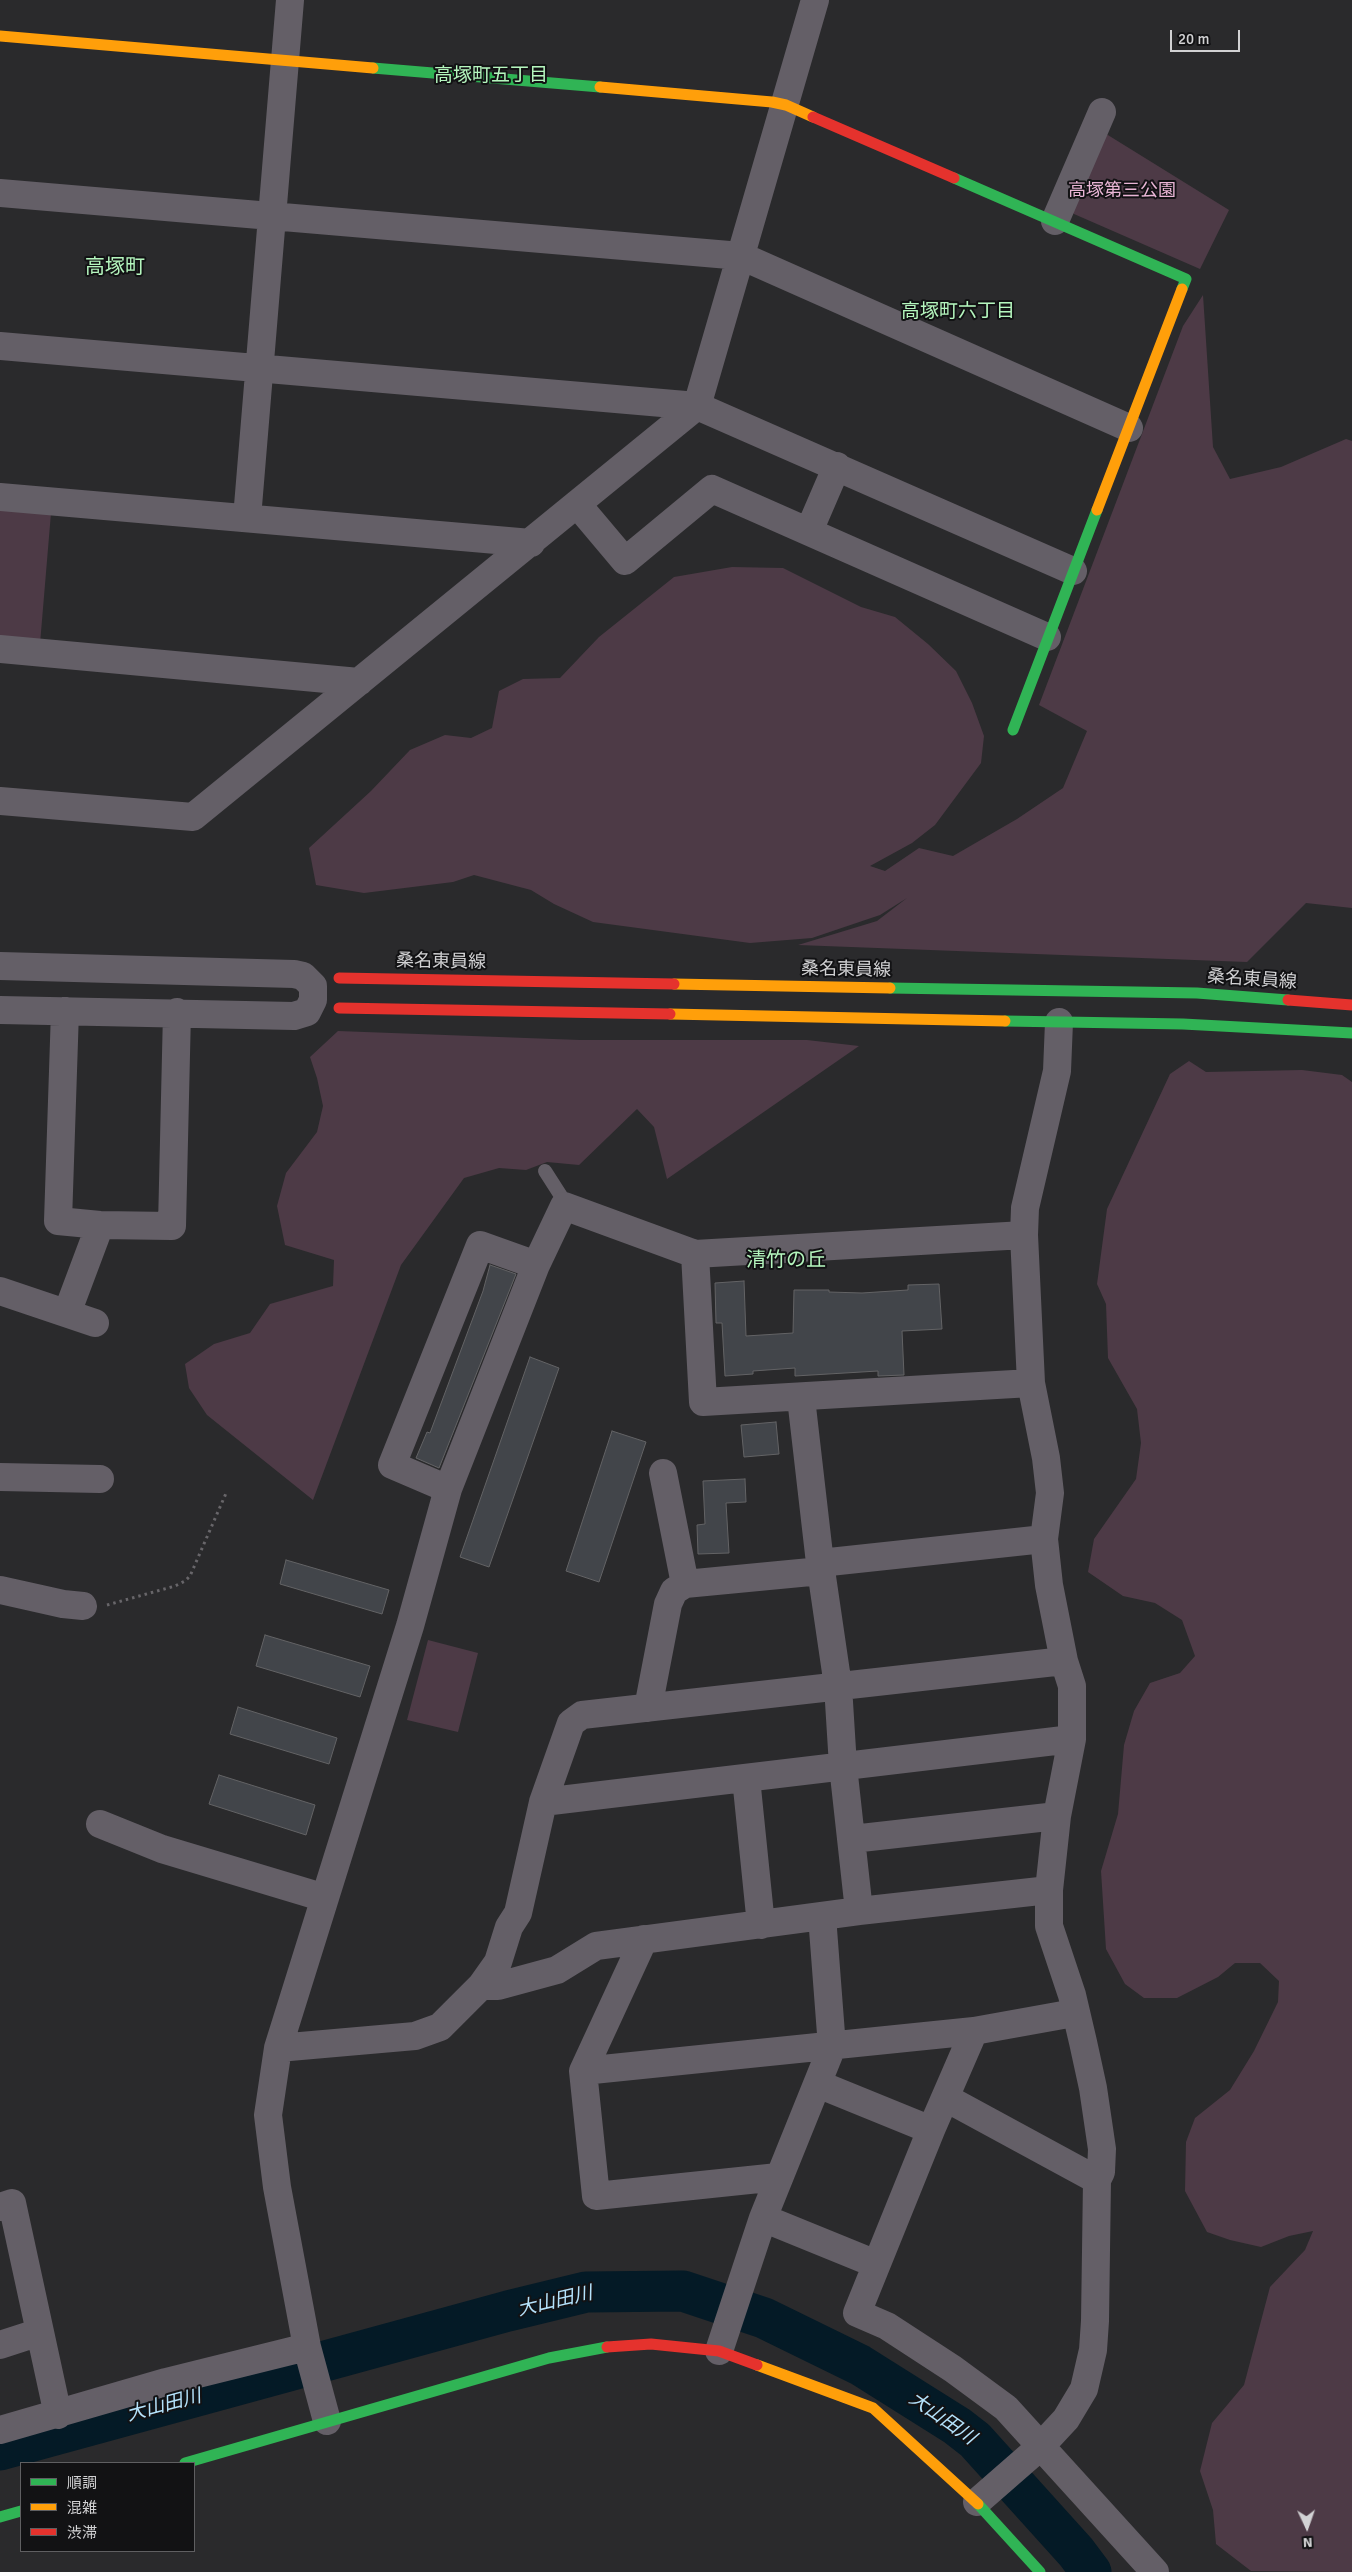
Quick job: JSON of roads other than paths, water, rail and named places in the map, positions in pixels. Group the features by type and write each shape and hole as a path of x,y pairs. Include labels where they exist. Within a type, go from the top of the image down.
{"street":[{"path":"247,518 290,0"},
{"path":"0,801 193,817 697,406 786,106 815,0"},
{"path":"0,36 772,102 786,106 1055,221 1186,279 1047,637 1013,730"},
{"path":"1055,221 1102,112"},
{"path":"0,193 742,256 1129,428"},
{"path":"0,346 697,406 1073,571"},
{"path":"808,531 836,466"},
{"path":"578,504 624,561 712,489 1047,637"},
{"path":"0,497 531,542"},
{"path":"0,649 359,682"},
{"path":"0,966 294,974 303,976 313,986 313,1000 307,1012 294,1016 177,1012 0,1010"},
{"name":"桑名東員線","path":"339,978 1197,993 1352,1005"},
{"path":"339,1008 1183,1024 1352,1033"},
{"path":"65,1011 58,1221 100,1225 172,1226 177,1012"},
{"path":"977,2502 1040,2447 1066,2419 1084,2389 1093,2350 1097,2180 1101,2172 1102,2149 1094,2088 1074,2013 1072,1995 1049,1926 1050,1890 1057,1816 1072,1739 1072,1686 1064,1660 1049,1585 1044,1539 1050,1493 1046,1458 1030,1383 1024,1235 1024,1208 1057,1071 1058,1022"},
{"path":"326,2416 308,2351 277,2187 268,2116 278,2048 410,1626 448,1489 536,1265 564,1206 695,1254 1024,1235"},
{"path":"67,1313 100,1225"},
{"path":"448,1489 392,1465 480,1245 536,1265"},
{"path":"695,1254 704,1402 801,1398 1030,1383"},
{"path":"0,1291 95,1323"},
{"path":"801,1398 821,1567 838,1686 843,1766 859,1911"},
{"path":"663,1473 685,1584"},
{"path":"0,1477 42,1480 100,1479"},
{"path":"648,1708 668,1604 674,1591 685,1584 1044,1539"},
{"path":"0,1590 63,1604 83,1606"},
{"path":"278,2048 415,2036 440,2027 481,1986 498,1962 509,1927 518,1913 543,1802 571,1723 582,1715 1064,1660"},
{"path":"543,1802 1072,1739"},
{"path":"746,1778 761,1925"},
{"path":"852,1839 1057,1816"},
{"path":"100,1824 162,1849 325,1898"},
{"path":"481,1986 498,1986 557,1970 596,1946 859,1911 1050,1890"},
{"path":"722,2341 763,2218 832,2047 822,1916"},
{"path":"644,1940 583,2071 596,2196 778,2178"},
{"path":"583,2071 974,2031 1074,2013"},
{"path":"974,2031 931,2130 857,2313 887,2326 953,2369 1006,2408 1154,2572"},
{"path":"818,2084 931,2130"},
{"path":"946,2098 1097,2180"},
{"path":"0,2207 12,2203 58,2415"},
{"path":"763,2218 876,2264"},
{"path":"0,2345 40,2332"},
{"path":"187,2462 326,2416 549,2358 612,2346 722,2341 873,2408 977,2502 1040,2572"},
{"path":"0,2430 58,2415 166,2382 308,2351"},
{"path":"0,2517 20,2511"}],"lane":[{"path":"545,1171 561,1196 564,1206"}],"waterway":[{"name":"大山田川","path":"0,2450 508,2311 586,2292 683,2291 764,2318 860,2365 957,2426 975,2440 1076,2552 1091,2572"}],"district":[{"name":"高塚町五丁目","path":"491,76"},
{"name":"高塚町","path":"115,268"},
{"name":"高塚町六丁目","path":"958,312"},
{"name":"清竹の丘","path":"786,1261"}],"park label":[{"name":"高塚第三公園","path":"1122,191"}]}
